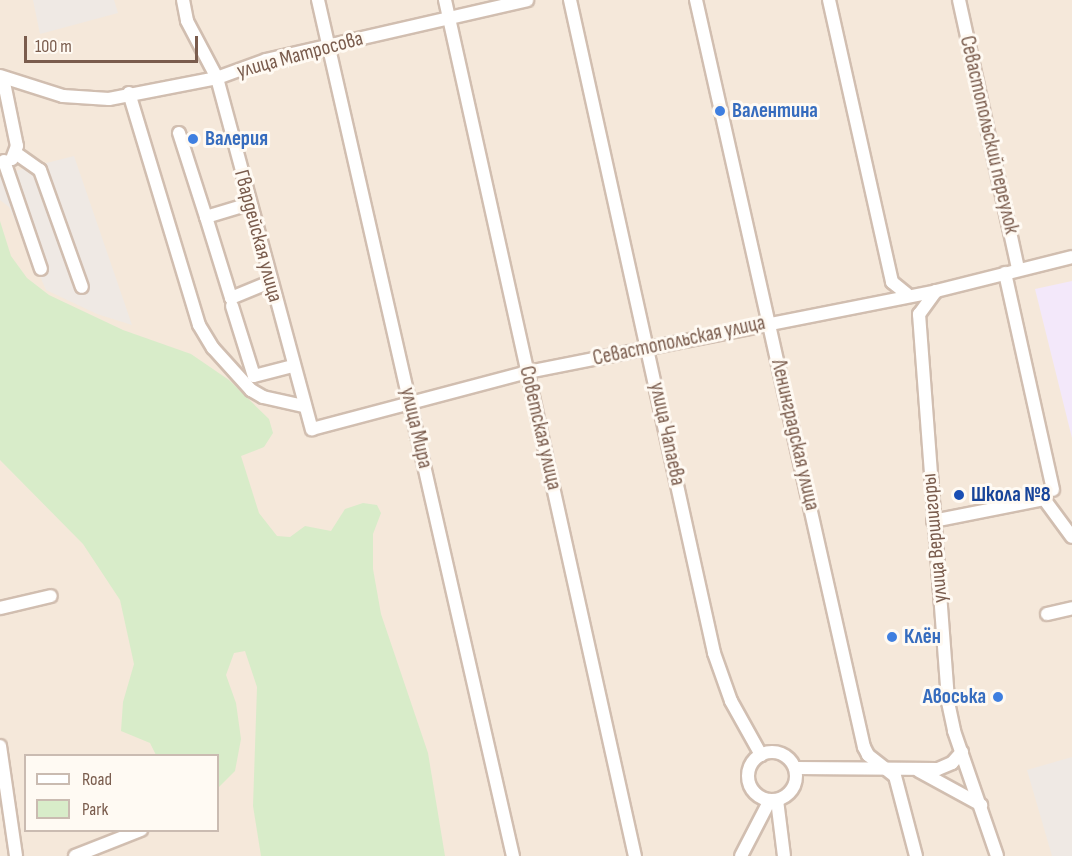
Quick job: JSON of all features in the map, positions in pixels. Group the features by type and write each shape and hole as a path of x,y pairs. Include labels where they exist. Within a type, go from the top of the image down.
{"street":[{"name":"Гвардейская улица","path":"183,0 187,21 217,78 304,406"},
{"name":"улица Мира","path":"318,0 513,856"},
{"name":"Советская улица","path":"445,0 635,856"},
{"name":"улица Матросова","path":"1,77 89,100 217,78 266,60 527,0"},
{"name":"улица Чапаева","path":"570,0 649,347 714,653 731,701 761,755"},
{"name":"Ленинградская улица","path":"696,0 864,747 868,755 895,776 916,856"},
{"path":"829,0 892,282 907,294 919,314 936,291"},
{"name":"Севастопольский переулок","path":"959,0 1018,269"},
{"path":"1,77 17,154 40,170 82,287"},
{"path":"129,93 171,243 199,325 213,348 251,390 263,397 304,406"},
{"path":"178,133 231,298 270,282"},
{"path":"17,154 2,160 41,269"},
{"path":"206,217 249,204"},
{"name":"Севастопольская улица","path":"304,406 312,429 411,401 528,372 907,294 936,291 1072,257"},
{"path":"1005,273 1053,490"},
{"path":"232,306 254,376 293,366"},
{"name":"улица Вершигоры","path":"919,314 948,702 962,752 997,856"},
{"path":"933,521 1044,499 1072,537"},
{"path":"0,608 51,596"},
{"path":"1047,614 1072,608"},
{"path":"0,746 16,856"},
{"path":"774,800 756,794 749,781 750,766 761,755 781,754 795,768 915,770 946,766 962,752"},
{"path":"741,856 774,800 795,784 795,768"},
{"path":"915,770 981,805"},
{"path":"774,800 784,856"},
{"path":"75,856 138,832"}],"shaded area":[{"path":"0,0 1072,0 1072,856 0,856"},
{"path":"33,0 114,0 118,13 40,34"},
{"path":"74,156 132,325 97,314 46,290 9,207 0,200 0,167 7,173"},
{"path":"1072,281 1072,438 1035,289"},
{"path":"1072,757 1072,856 1052,856 1027,770"}],"green space":[{"path":"0,221 11,256 27,278 49,295 123,330 191,354 229,380 269,419 273,433 264,447 241,456 259,513 277,536 290,537 305,526 331,531 345,509 363,503 377,505 381,513 373,534 373,569 381,614 428,753 445,856 261,856 253,806 257,687 245,651 234,653 226,675 236,703 241,739 235,771 219,787 219,754 156,754 150,743 121,731 123,702 134,664 120,600 83,544 0,460"}],"place":[{"name":"Валентина","path":"720,111"},
{"name":"Валерия","path":"193,139"},
{"name":"Школа №8","path":"959,495"},
{"name":"Клён","path":"892,637"},
{"name":"Авоська","path":"998,697"}]}
